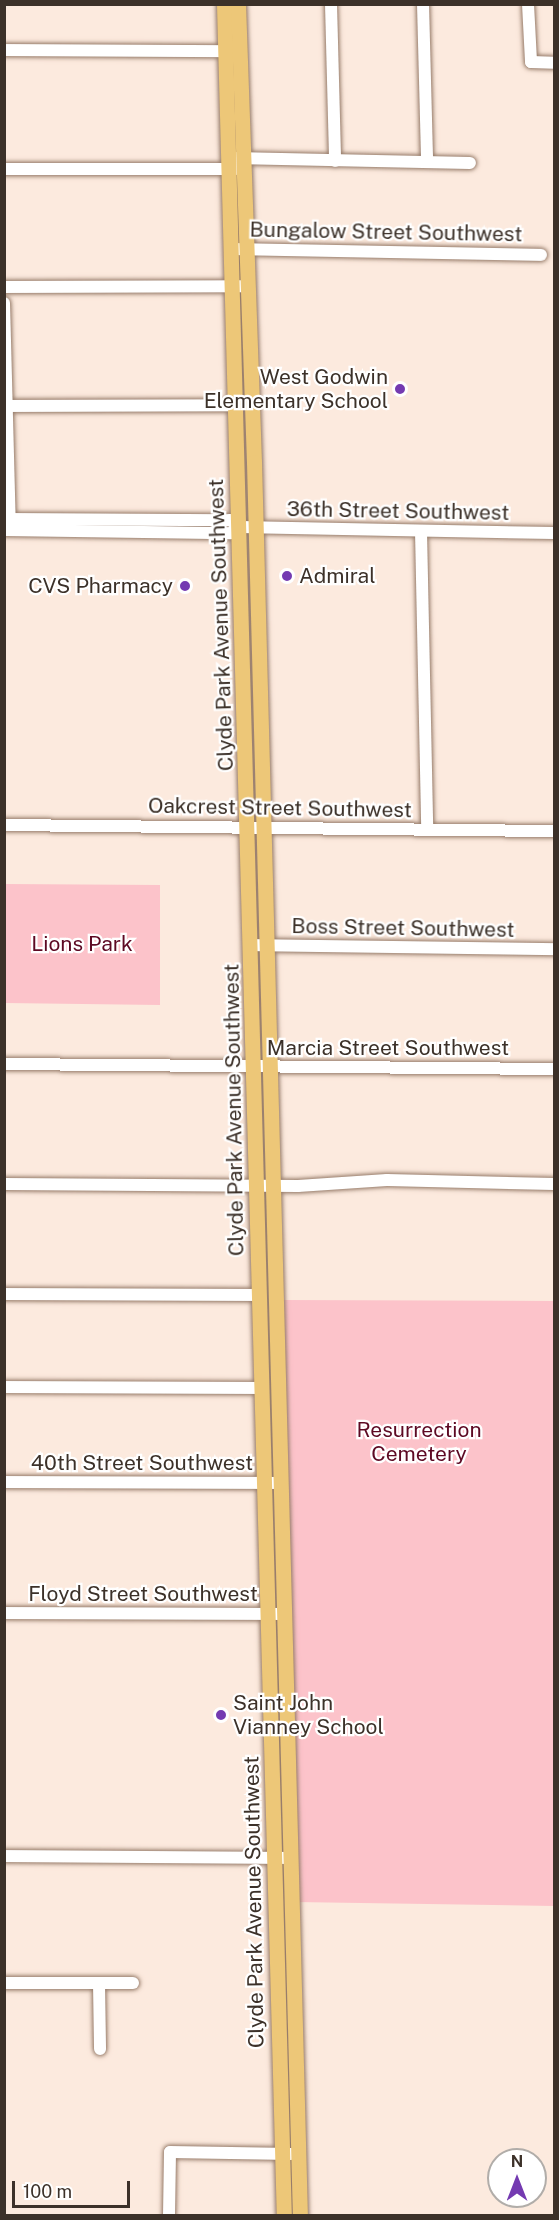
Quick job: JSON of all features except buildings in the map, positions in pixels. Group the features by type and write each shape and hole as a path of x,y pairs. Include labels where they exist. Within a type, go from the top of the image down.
{"main road":[{"name":"Clyde Park Avenue Southwest","path":"224,4 232,51 239,249 248,286 248,527 274,1614 282,1858 300,2216"},
{"name":"Clyde Park Avenue Southwest","path":"232,51 238,4"},
{"name":"Clyde Park Avenue Southwest","path":"239,249 232,286 236,405 248,527"},
{"name":"Clyde Park Avenue Southwest","path":"264,1185 259,1295 261,1388 271,1483"},
{"name":"Clyde Park Avenue Southwest","path":"282,1858 284,2216"}],"street":[{"path":"331,4 335,161"},
{"path":"423,4 427,162"},
{"path":"528,4 531,62 555,63"},
{"path":"4,50 232,51"},
{"path":"4,169 335,161 470,163"},
{"name":"Bungalow Street Southwest","path":"239,249 541,255"},
{"path":"4,287 248,286"},
{"path":"4,303 7,525"},
{"path":"6,406 236,405"},
{"name":"36th Street Southwest","path":"7,525 230,520 248,527 555,533"},
{"path":"421,531 427,829"},
{"name":"Oakcrest Street Southwest","path":"4,825 555,831"},
{"name":"Boss Street Southwest","path":"258,945 555,949"},
{"name":"Marcia Street Southwest","path":"4,1064 555,1069"},
{"path":"4,1184 264,1185 387,1180 555,1184"},
{"path":"4,1294 259,1295"},
{"path":"4,1387 261,1388"},
{"name":"40th Street Southwest","path":"4,1482 271,1483"},
{"name":"Floyd Street Southwest","path":"4,1613 274,1614"},
{"path":"4,1856 282,1858"},
{"path":"4,1983 133,1983"},
{"path":"99,1983 100,2049"},
{"path":"169,2216 170,2152 298,2154"}],"green space":[{"name":"Lions Park","path":"5,884 160,885 160,1005 5,1003"},
{"name":"Resurrection Cemetery","path":"280,1300 554,1301 554,1906 295,1902"}],"place":[{"name":"West Godwin Elementary School","path":"400,389"},
{"name":"Admiral","path":"287,576"},
{"name":"CVS Pharmacy","path":"185,586"},
{"name":"Saint John Vianney School","path":"221,1715"}]}
